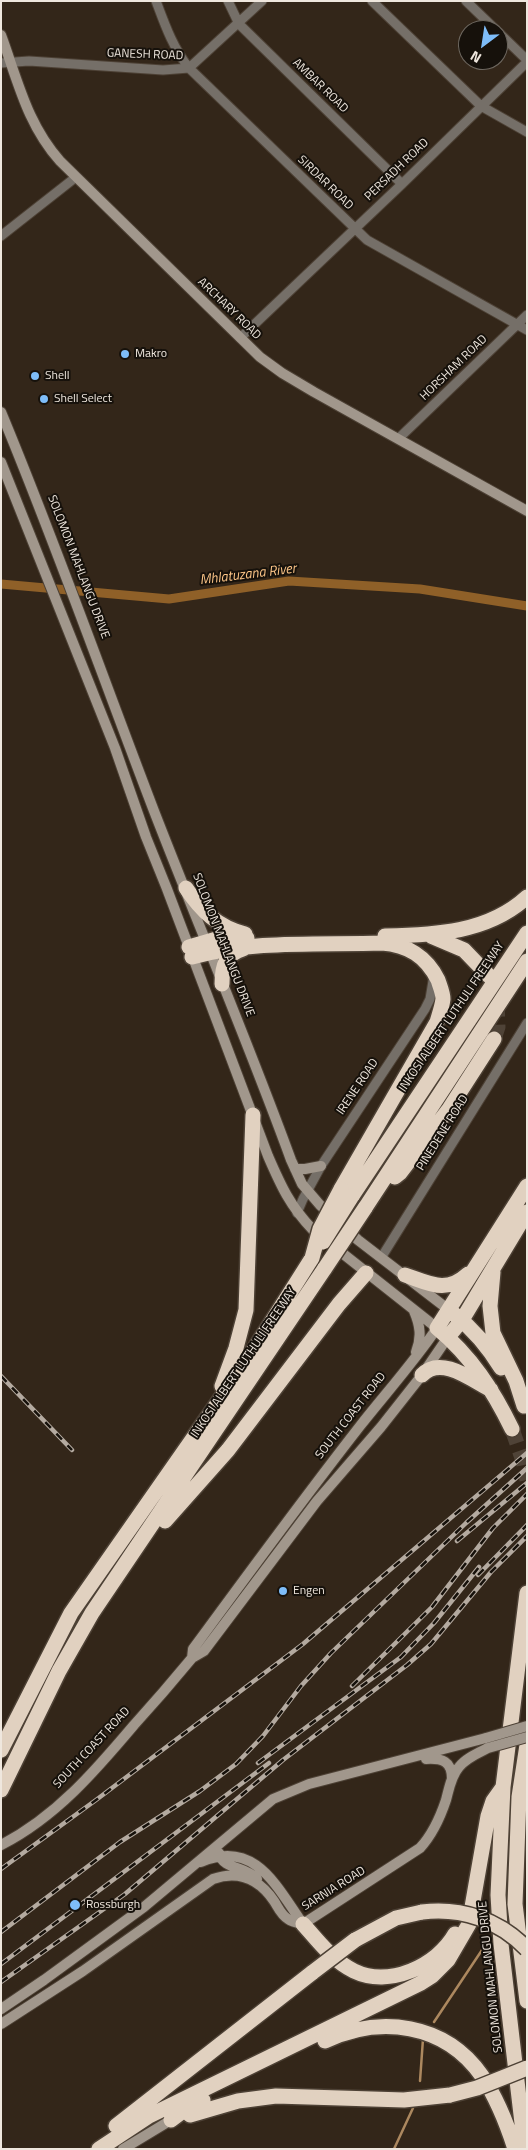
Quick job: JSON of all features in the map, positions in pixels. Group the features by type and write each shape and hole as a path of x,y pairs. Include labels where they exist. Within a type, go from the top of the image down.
{"highway":[{"path":"186,888 204,912 222,926 247,935 266,937"},
{"path":"190,952 208,946 220,938 428,935 479,925 508,912 527,897"},
{"name":"INKOSI ALBERT LUTHULI FREEWAY","path":"1,1750 71,1613 211,1413 312,1258 346,1193 527,933"},
{"path":"428,935 442,939 464,950 489,976"},
{"path":"208,946 396,944 416,952 434,972 443,998 437,1022 346,1193"},
{"path":"222,984 222,967 225,961 238,951 249,947"},
{"name":"INKOSI ALBERT LUTHULI FREEWAY","path":"1,1790 71,1649 92,1613 378,1190 441,1090 527,961"},
{"path":"378,1190 406,1165 449,1108 494,1039"},
{"path":"211,1413 236,1348 246,1310 253,1115"},
{"name":"SOUTH COAST ROAD","path":"443,1332 449,1310 527,1186"},
{"name":"SOUTH COAST ROAD","path":"443,1332 462,1320 527,1212"},
{"path":"406,1276 433,1285 452,1285 468,1275 478,1264"},
{"path":"493,1268 490,1306 493,1333 516,1381 525,1410"},
{"path":"118,1575 228,1450 339,1304 366,1273"},
{"name":"SOLOMON MAHLANGU DRIVE","path":"449,1310 462,1320 488,1349 525,1410"},
{"path":"443,1332 483,1375 512,1429"},
{"path":"422,1375 429,1368 439,1366 462,1374 493,1391"},
{"name":"SOLOMON MAHLANGU DRIVE","path":"525,2149 499,1922 498,1895 502,1787 527,1593"},
{"path":"527,1747 518,1806 515,1904 527,2001"},
{"path":"97,2147 149,2116 432,1976 448,1960 469,1924 489,1810 502,1787"},
{"path":"302,1924 332,1956 345,1966 366,1975 392,1976 415,1969 444,1949 457,1931 474,1889"},
{"path":"97,2147 354,1940 389,1921 422,1912 442,1910 470,1914 509,1933 527,1949"},
{"path":"171,2120 187,2108 208,2097 342,2033 363,2027 398,2026 419,2031 435,2038 456,2049 470,2062 482,2076 496,2102 515,2149"},
{"path":"171,2120 238,2102 276,2096 404,2100 450,2095 476,2088 527,2068"}],"main road":[{"name":"ARCHARY ROAD","path":"1,35 6,63 34,126 47,146 76,177 260,357 282,373 527,511"},
{"name":"SOLOMON MAHLANGU DRIVE","path":"1,412 88,633 138,769 295,1168 307,1191 320,1205 358,1240 449,1310"},
{"path":"1,462 114,748 146,837 279,1181 297,1213 313,1230 443,1332"},
{"path":"295,1168 305,1169 321,1166"},
{"path":"412,1362 420,1337 419,1322 414,1310"},
{"name":"SOUTH COAST ROAD","path":"1,1845 38,1822 69,1797 112,1751 192,1658 193,1649 231,1616 312,1498 336,1458 412,1362 443,1332"},
{"name":"SOUTH COAST ROAD","path":"212,1633 222,1609 312,1498 346,1467 381,1427 422,1375 440,1347 443,1332"},
{"path":"336,1458 346,1467"},
{"path":"222,1609 231,1616"},
{"name":"SARNIA ROAD","path":"1,2009 100,1940 219,1845 273,1799 292,1790 410,1759 487,1743 527,1726"},
{"name":"SARNIA ROAD","path":"220,1857 228,1864 248,1871 260,1883 283,1915 290,1921 302,1924 420,1848 433,1832 439,1820 455,1772 487,1743 527,1747"},
{"path":"410,1759 439,1759 446,1761 452,1771 452,1781"},
{"path":"219,1845 220,1857"},
{"path":"194,1865 220,1857 243,1858 262,1868 302,1924"},
{"path":"1,2024 84,1971 205,1882 226,1876 245,1878 260,1883"},
{"path":"123,2149 171,2120"}],"street":[{"name":"SIRDAR ROAD","path":"156,1 170,38 180,57 189,68 354,228 382,250 527,330"},
{"name":"AMBAR ROAD","path":"228,1 239,24 402,184"},
{"name":"GANESH ROAD","path":"6,63 29,61 163,70 189,68 262,1"},
{"path":"372,1 481,106 527,132"},
{"path":"466,1 486,20"},
{"path":"508,42 527,61"},
{"name":"PERSADH ROAD","path":"240,338 402,184 527,61"},
{"path":"1,236 76,177"},
{"name":"HORSHAM ROAD","path":"398,439 527,315"},
{"name":"IRENE ROAD","path":"297,1213 321,1166 425,1010 432,988 434,972"},
{"name":"PINEDENE ROAD","path":"381,1258 527,1022"}],"waterway":[{"name":"Mhlatuzana River","path":"1,584 169,599 289,581 420,589 527,606"},
{"path":"434,2022 482,1950"},
{"path":"420,2081 423,2039"},
{"path":"394,2149 413,2108"}],"tunnel":[{"path":"494,1039 498,1027 497,999"},
{"path":"512,1429 523,1461 527,1480"}],"railway":[{"path":"1,1376 72,1450"},
{"path":"1,1869 303,1644 527,1453"},
{"path":"1,1932 120,1842 200,1791 236,1764 263,1736 301,1686 331,1653 466,1523 527,1468"},
{"path":"457,1541 527,1483"},
{"path":"352,1686 432,1607 493,1528 527,1494"},
{"path":"478,1575 527,1525"},
{"path":"1,1982 125,1894 283,1760 407,1665 431,1644 491,1572 527,1536"},
{"path":"258,1763 401,1657 434,1623 479,1567"},
{"path":"1,1964 269,1763"}],"place":[{"name":"Makro","path":"125,354"},
{"name":"Shell","path":"35,376"},
{"name":"Shell Select","path":"44,399"},
{"name":"Engen","path":"283,1591"},
{"name":"Rossburgh","path":"75,1905"}]}
